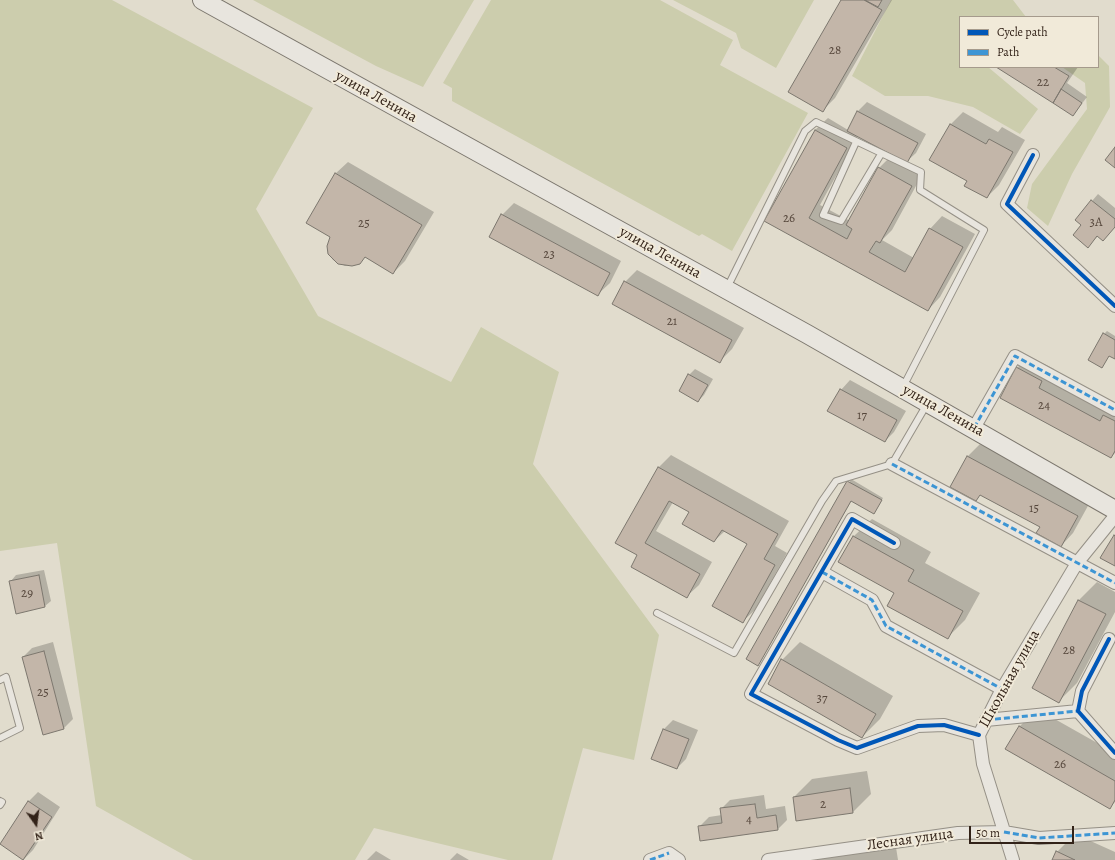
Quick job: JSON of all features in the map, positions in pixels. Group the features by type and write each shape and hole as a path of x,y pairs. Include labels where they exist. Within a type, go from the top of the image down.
{"main road":[{"name":"улица Ленина","path":"202,0 928,402 1115,510"}],"street":[{"path":"1033,155 1007,204 1115,306"},
{"path":"974,428 1015,356 1115,410"},
{"path":"892,464 1115,583"},
{"name":"Школьная улица","path":"1013,860 983,764 979,735 1002,689 1077,563 1115,516"},
{"path":"894,543 852,519 751,694 857,748 918,726 944,725 979,735"},
{"path":"822,572 872,600 886,626 1002,689"},
{"path":"1078,711 1082,691 1110,639"},
{"path":"986,720 1078,711"},
{"path":"1078,711 1115,752"},
{"name":"Лесная улица","path":"768,860 958,834 1004,832 1040,838 1094,836 1115,833"},
{"path":"650,860 674,857"}],"lane":[{"path":"727,290 805,131 816,122 845,134 856,142 921,172 920,190 984,230 902,388"},
{"path":"856,142 823,215 841,221 881,154"},
{"path":"658,613 734,653 822,501 836,482 892,464 928,402"},
{"path":"0,680 6,677 20,728 0,738"},
{"path":"0,801 2,802 0,806"}],"green space":[{"path":"0,0 112,0 313,108 256,209 318,316 451,382 481,327 559,372 533,464 659,635 634,760 583,748 552,860 508,860 374,828 355,860 193,860 96,806 57,543 0,551"},
{"path":"253,0 474,0 423,87 376,66"},
{"path":"491,0 660,0 733,40 720,65 808,113 732,251 702,234 699,236 452,101 452,88 443,83"},
{"path":"673,0 814,0 776,68 741,48 736,33"},
{"path":"891,0 1013,0 1025,16 959,16 959,68 989,68 1038,109 1020,134 973,107 928,96 885,96 852,76"},
{"path":"1099,56 1109,66 1110,107 1072,174 1048,226 1027,208 1032,184 1087,109 1085,83 1063,68 1099,68"}],"building":[{"path":"841,0 864,0 882,10 823,112 788,92"},
{"path":"865,0 882,0 878,7"},
{"path":"998,68 1056,68 1069,76 1053,103"},
{"path":"1061,89 1082,103 1073,116 1053,103"},
{"path":"857,111 918,143 907,163 847,131"},
{"path":"950,124 986,144 989,139 1013,152 987,198 964,186 967,181 929,160"},
{"path":"815,130 847,148 809,218 847,239 852,229 846,225 878,167 912,186 880,243 876,241 869,252 905,272 929,228 963,247 928,311 764,221"},
{"path":"1115,147 1115,168 1105,160"},
{"path":"335,173 422,225 393,274 365,257 360,264 352,266 338,264 328,254 327,246 330,237 306,223"},
{"path":"1091,200 1115,219 1115,227 1103,241 1097,236 1088,248 1073,235 1081,225 1075,220"},
{"path":"501,214 610,273 598,296 489,237"},
{"path":"624,281 732,340 720,363 612,304"},
{"path":"1103,333 1115,340 1115,359 1109,356 1102,368 1088,360"},
{"path":"1016,367 1042,381 1039,388 1100,421 1103,415 1115,421 1115,451 1111,458 1000,398"},
{"path":"688,374 708,385 698,402 679,391"},
{"path":"840,389 897,420 885,442 827,411"},
{"path":"967,456 1078,516 1061,547 1036,533 1040,527 980,495 976,501 950,487"},
{"path":"658,467 778,534 764,559 775,565 743,623 712,606 747,544 722,530 714,542 682,524 689,512 669,501 645,543 700,574 687,598 631,567 637,555 615,543"},
{"path":"847,481 882,500 874,514 851,501 758,666 746,659"},
{"path":"1114,535 1115,536 1115,566 1100,558"},
{"path":"853,536 914,570 908,581 963,611 948,639 887,606 894,593 838,562"},
{"path":"39,575 45,607 16,614 9,581"},
{"path":"1078,600 1106,614 1059,703 1032,688"},
{"path":"44,651 64,729 43,735 22,657"},
{"path":"781,659 876,714 862,738 768,684"},
{"path":"1019,726 1115,781 1115,800 1110,809 1005,749"},
{"path":"663,729 689,739 677,769 651,759"},
{"path":"850,788 853,813 796,821 793,797"},
{"path":"28,801 52,817 23,860 0,844"},
{"path":"755,804 757,818 776,815 778,830 700,841 698,826 722,823 720,808"},
{"path":"1056,851 1075,860 1052,860"}],"marked path":[{"path":"974,428 1015,356 1115,410"},
{"path":"892,464 1115,583"},
{"path":"822,572 872,600 886,626 1002,689"},
{"path":"986,720 1078,711"},
{"path":"1004,832 1039,838 1115,833"},
{"path":"650,860 669,853"}],"cycle path":[{"path":"1033,155 1007,204 1115,306"},
{"path":"894,543 852,519 751,694 838,740 857,748 918,726 944,725 979,735"},
{"path":"1109,639 1082,691 1078,711 1115,753"}]}
